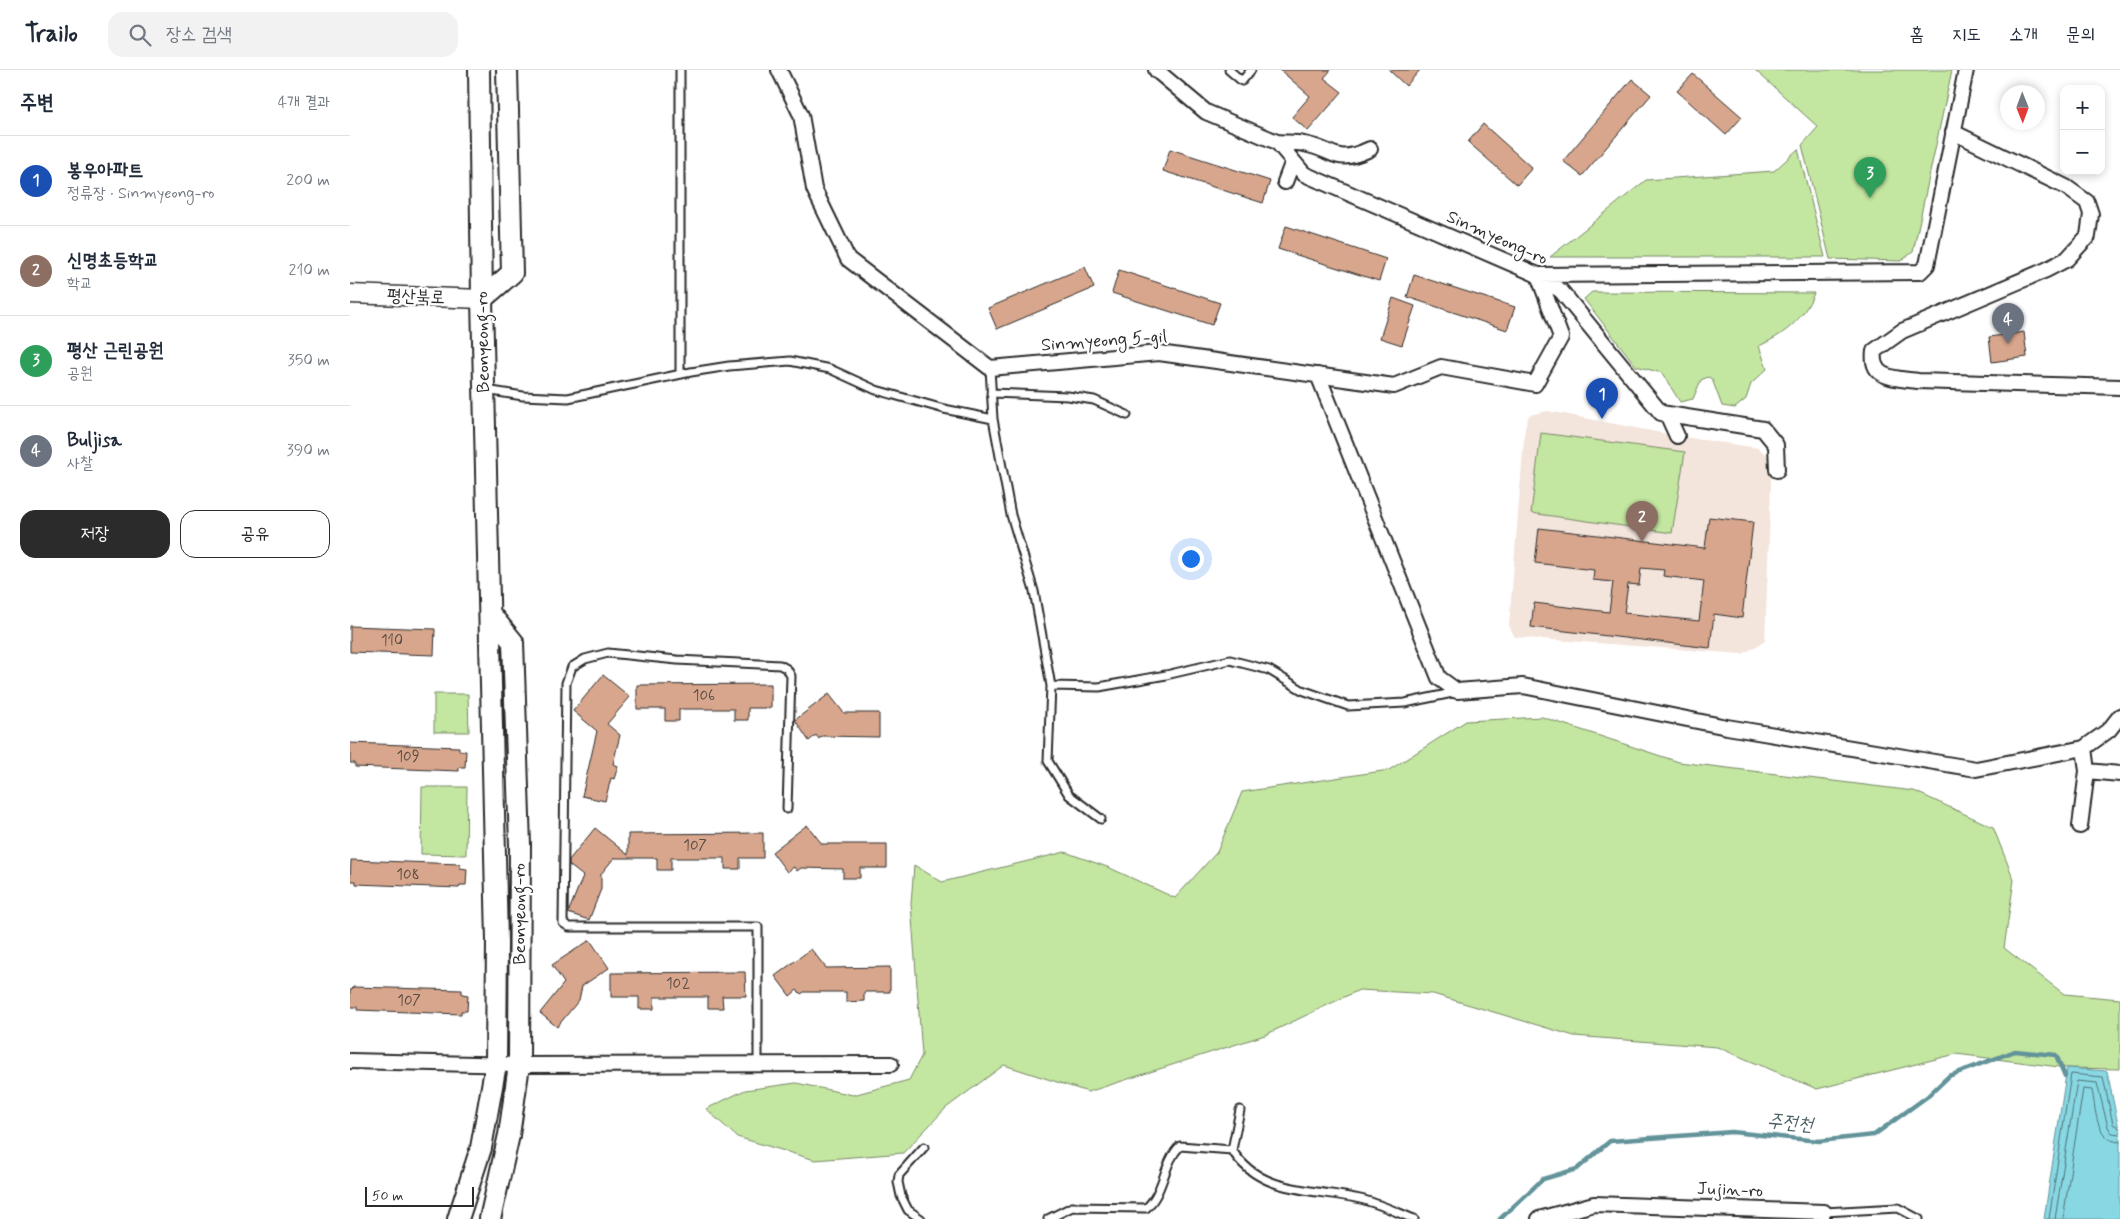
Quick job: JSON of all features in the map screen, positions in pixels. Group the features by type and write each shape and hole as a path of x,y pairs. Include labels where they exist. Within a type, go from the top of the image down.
{"main road":[{"name":"Beonyeong-ro","path":"458,1219 481,1148 496,1064 497,941 482,299 479,70"},
{"path":"482,299 512,273 507,70"},
{"path":"481,178 485,189 494,195 505,190 510,177"},
{"name":"Beonyeong-ro","path":"490,614 513,642 520,846 519,1065 509,1135 490,1219"}],"street":[{"path":"779,70 801,115 814,189 848,259 990,368"},
{"name":"Sinmyeong-ro","path":"1156,70 1206,112 1277,142 1304,174 1538,275 1560,291 1661,413 1667,414"},
{"path":"1538,275 1920,272 1927,265 1966,70"},
{"path":"1954,132 2066,187 2087,202 2091,214 2088,236 2067,259 2046,270 1902,331 1874,351 1872,362 1877,372 1892,378 1918,381 2120,387"},
{"path":"1277,142 1304,144 1341,157 1352,157 1370,149"},
{"path":"1285,182 1294,161"},
{"name":"Sinmyeong 5-gil","path":"990,368 1159,353 1394,386 1442,367 1535,384 1561,337 1538,275"},
{"name":"평산북로","path":"350,294 482,299"},
{"path":"1318,375 1439,678 1457,692 1522,686 1727,727 1976,769 2084,748 2109,730 2120,716"},
{"path":"1667,414 1677,436"},
{"path":"1667,414 1763,429 1776,445 1777,470"},
{"path":"2080,826 2087,771 2084,748"},
{"path":"2087,771 2120,774"},
{"path":"350,1061 519,1065 891,1064"},
{"name":"Jujin-ro","path":"1539,1219 1594,1204 1828,1214"}],"lane":[{"path":"680,70 680,374"},
{"path":"1228,70 1242,81 1251,70"},
{"path":"484,389 523,396 568,398 680,374 729,366 790,361 830,369 876,390 944,409 992,419"},
{"path":"990,368 992,419 1011,515 1034,591 1051,686 1048,761 1069,795 1101,819"},
{"path":"992,393 1068,396 1094,400 1127,414"},
{"path":"758,1065 758,926 569,927 563,923 566,684 572,668 585,659 608,653 677,660 780,665 787,669 791,676 787,809"},
{"path":"1051,686 1099,687 1166,675 1230,660 1269,670 1302,690 1348,706 1405,704 1457,692"},
{"path":"1232,1150 1240,1110"},
{"path":"1048,1219 1072,1207 1146,1208 1154,1201 1172,1154 1180,1146 1232,1150 1248,1171 1266,1181 1283,1187 1361,1200 1414,1219"},
{"path":"921,1219 908,1210 901,1196 898,1182 899,1174 924,1147"},
{"name":"Jujin-ro","path":"1828,1214 1898,1208 1919,1219"}],"shaded area":[{"path":"1548,411 1677,436 1758,448 1772,459 1765,641 1743,654 1515,637 1509,626 1525,427 1529,415"}],"green space":[{"path":"1755,70 1952,70 1913,252 1901,261 1830,259 1802,145 1818,127"},
{"path":"1798,149 1825,257 1550,257 1646,180 1774,171"},
{"path":"1592,292 1814,293 1810,303 1792,325 1759,346 1767,369 1751,384 1746,399 1735,408 1722,406 1712,379 1708,377 1701,380 1693,399 1680,402 1662,373 1636,366 1584,299"},
{"path":"1541,433 1685,452 1672,533 1531,513"},
{"path":"434,694 468,694 469,732 434,732"},
{"path":"1542,717 1679,762 1914,791 1993,827 2014,880 2004,948 2064,994 2120,999 2120,1069 2067,1068 1956,1054 1817,1089 1717,1047 1574,1036 1433,994 1359,990 1265,1035 1088,1092 1004,1065 946,1108 903,1153 815,1160 737,1137 706,1109 745,1090 796,1083 853,1095 909,1080 922,1055 911,904 914,865 942,882 1065,852 1110,868 1175,898 1217,852 1242,792 1389,770 1466,721"},
{"path":"422,787 467,787 466,855 421,854"}],"water":[{"path":"2067,1068 2107,1071 2120,1134 2120,1219 2044,1219"}],"building":[{"path":"1280,70 1331,70 1324,78 1342,92 1308,131 1292,117 1310,96"},
{"path":"1389,70 1420,70 1406,86"},
{"path":"1693,74 1742,117 1726,135 1677,91"},
{"path":"1632,79 1651,95 1582,176 1563,161"},
{"path":"1483,124 1532,168 1517,185 1468,142"},
{"path":"1170,149 1270,181 1263,203 1163,171"},
{"path":"1286,226 1386,259 1379,281 1278,249"},
{"path":"1085,267 1094,288 997,329 988,308"},
{"path":"1119,270 1220,303 1212,325 1112,293"},
{"path":"1414,275 1515,307 1507,330 1407,297"},
{"path":"1393,298 1415,306 1402,345 1380,338"},
{"path":"2024,332 2027,357 1992,362 1989,337"},
{"path":"1709,517 1753,522 1742,618 1714,614 1710,648 1531,627 1534,603 1609,612 1613,582 1593,580 1594,570 1535,563 1539,528 1705,548","holes":["1641,568 1664,570 1663,576 1704,581 1699,621 1624,613 1628,584 1639,585"]},
{"path":"350,626 435,629 434,655 350,652"},
{"path":"603,675 630,697 607,724 620,735 613,764 618,766 614,779 611,778 605,801 582,796 597,731 573,711"},
{"path":"771,684 771,708 748,708 748,720 734,720 734,709 679,709 679,721 665,721 665,709 637,709 637,685"},
{"path":"829,694 844,713 879,713 879,737 822,736 819,739 816,735 809,741 795,720"},
{"path":"350,743 459,747 459,751 466,751 465,767 459,767 459,771 355,767 355,763 350,763"},
{"path":"807,825 822,844 887,844 887,868 860,868 860,878 843,878 843,869 801,868 797,871 794,867 787,872 772,852"},
{"path":"595,828 628,855 628,834 763,833 763,858 740,858 740,869 725,869 725,858 671,858 671,870 657,870 657,858 614,858 601,874 601,889 589,920 568,913 583,876 569,865 569,860"},
{"path":"351,860 460,864 460,868 467,869 466,885 460,885 459,888 356,884 356,881 350,881"},
{"path":"590,940 609,968 582,986 579,1000 557,1027 540,1013 564,983 552,965"},
{"path":"811,949 826,968 890,967 890,992 864,992 864,1001 846,1002 846,992 804,992 801,994 797,990 790,996 775,976"},
{"path":"745,972 746,996 722,996 723,1008 708,1008 708,997 654,997 654,1009 639,1009 639,997 611,997 611,973"},
{"path":"353,987 462,990 462,994 468,995 467,1011 461,1011 461,1014 357,1010 357,1007 350,1007 350,990"}],"waterway":[{"name":"주전천","path":"1500,1219 1543,1179 1577,1169 1610,1141 1732,1132 1819,1141 1874,1135 1928,1096 1949,1076 2015,1051 2056,1055 2065,1076"}],"place":[{"name":"평산 근린공원","path":"1870,198"},
{"name":"Buljisa","path":"2008,344"},
{"name":"봉우아파트","path":"1602,419"},
{"name":"신명초등학교","path":"1642,542"}]}
